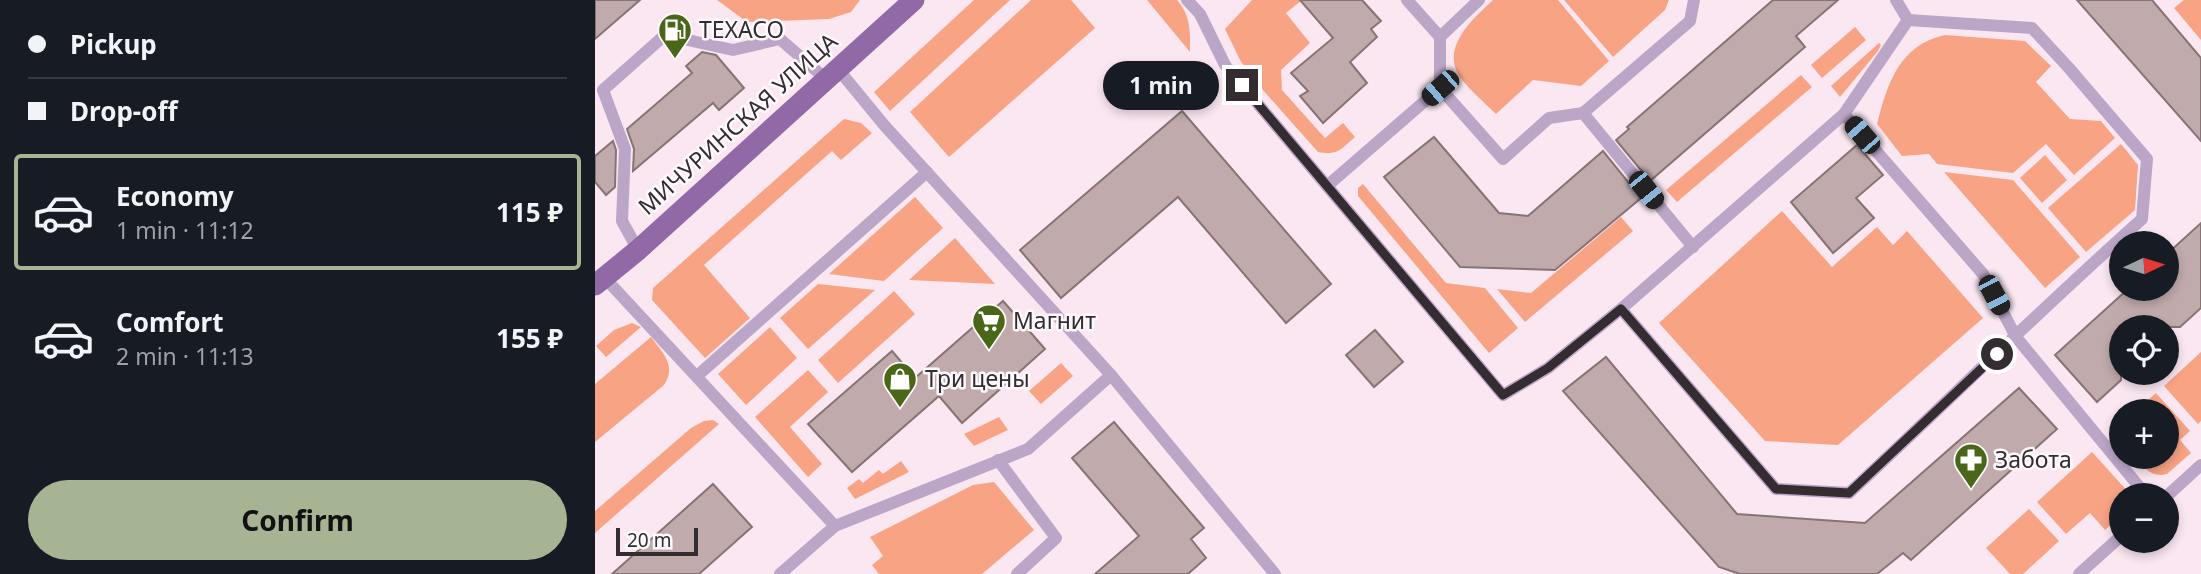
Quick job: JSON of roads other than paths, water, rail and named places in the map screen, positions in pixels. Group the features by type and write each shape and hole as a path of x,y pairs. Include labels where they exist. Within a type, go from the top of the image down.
{"main road":[{"name":"МИЧУРИНСКАЯ УЛИЦА","path":"600,281 833,74 910,1"}],"lane":[{"path":"1187,0 1200,14 1225,65 1503,395 1548,368 1621,309 1844,114 1908,20"},
{"path":"1407,0 1440,37 1440,88 1503,159 1549,118 1583,113 1690,21 1694,0"},
{"path":"1440,37 1479,0"},
{"path":"1896,0 1908,20"},
{"path":"1621,309 1776,489 1849,493 2016,337 2047,303 2142,219 2147,159 2032,28 1908,20"},
{"path":"638,250 622,221 625,149 603,90 665,35 733,50 780,39 833,74 884,125 1111,375 1275,574"},
{"path":"1327,186 1440,88"},
{"path":"1583,113 1693,247"},
{"path":"1844,114 1983,274 2016,337 2136,483"},
{"path":"697,376 927,172"},
{"path":"600,281 697,376 835,526"},
{"path":"780,574 835,526 1028,449 1111,375"},
{"path":"997,460 1056,538 1017,574"},
{"path":"2179,485 2201,465"},
{"path":"2079,574 2109,547"}],"place":[{"name":"ТЕХАСО","path":"675,60"},
{"name":"Магнит","path":"989,351"},
{"name":"Три цены","path":"900,409"},
{"name":"Забота","path":"1971,490"}]}
